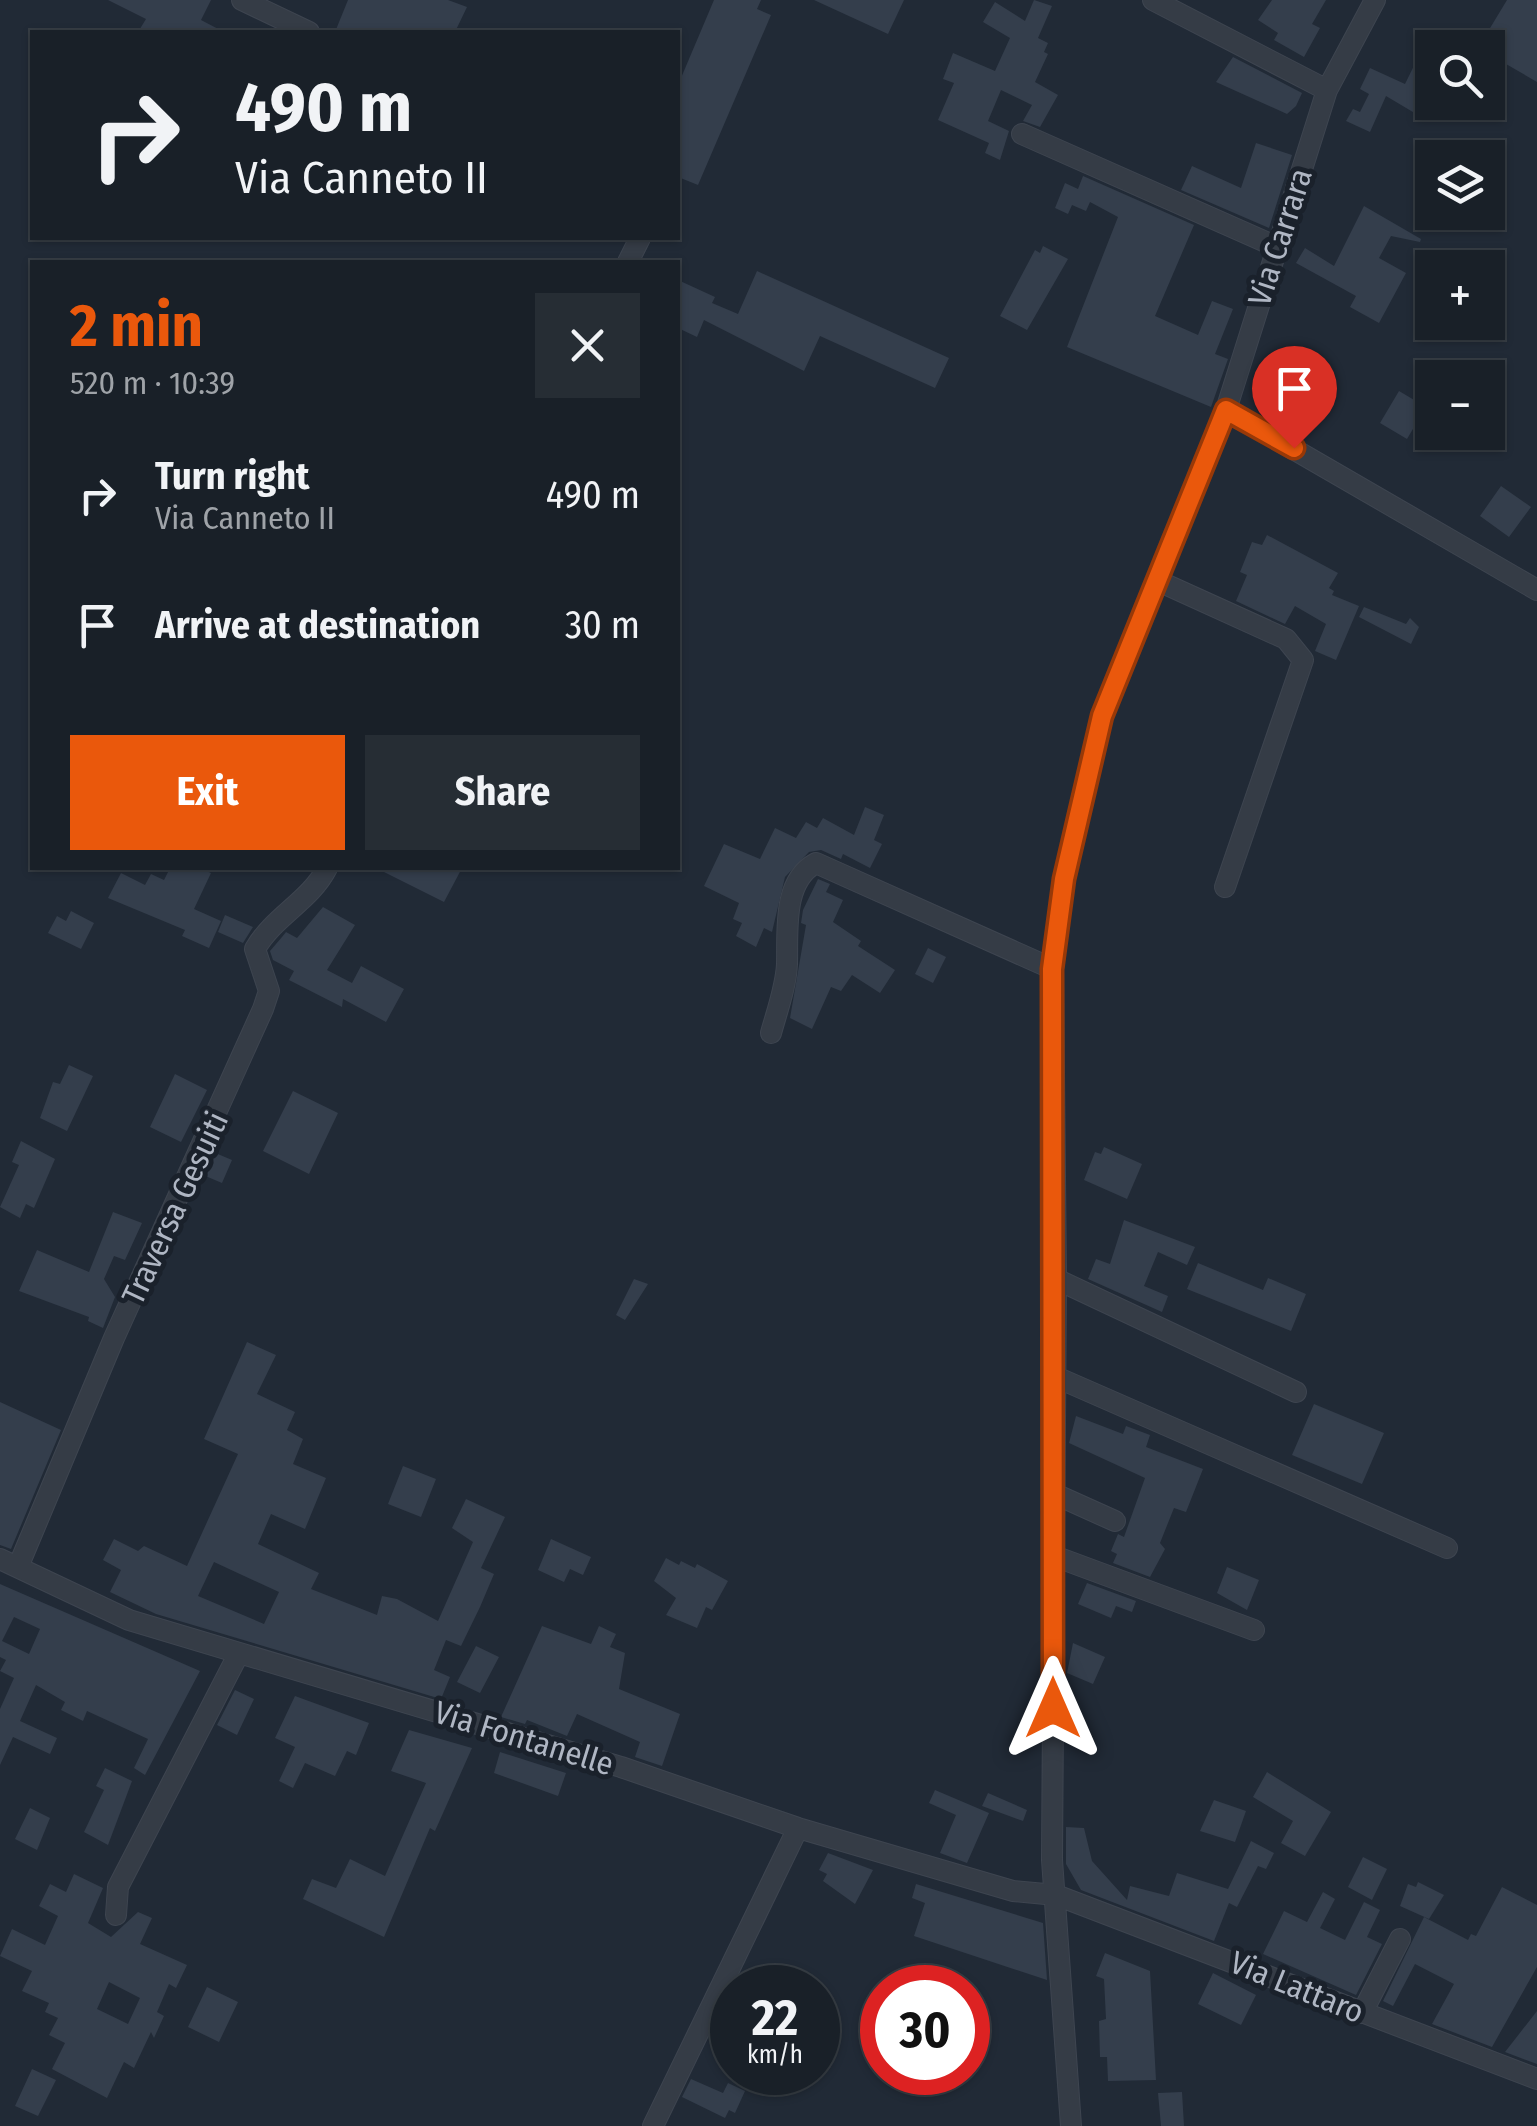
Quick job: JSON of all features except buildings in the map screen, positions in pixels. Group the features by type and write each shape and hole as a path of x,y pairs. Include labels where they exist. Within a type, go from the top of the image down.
{"street":[{"path":"242,0 305,30"},
{"path":"1153,0 1327,90"},
{"name":"Via Carrara","path":"1071,2126 1052,1860 1056,1279 1052,969 1064,879 1090,756 1226,410 1327,90 1375,0"},
{"path":"1022,134 1277,247"},
{"path":"1226,410 1537,590"},
{"path":"1156,580 1286,639 1302,660 1253,816 1225,887"},
{"path":"771,1033 787,962 784,920 803,875 816,863 1052,969"},
{"name":"Traversa Gesuiti","path":"9,1563 263,1008 269,991 255,948 268,927 312,891 326,870"},
{"path":"1056,1279 1296,1392"},
{"path":"1056,1377 1446,1548"},
{"path":"1055,1494 1115,1522"},
{"path":"1054,1556 1254,1630"},
{"name":"Via Fontanelle","path":"9,1563 128,1620 620,1767 798,1828 1013,1891 1056,1895"},
{"path":"116,1914 118,1887 238,1652"},
{"path":"653,2126 798,1828"},
{"name":"Via Lattaro","path":"1056,1895 1537,2078"},
{"path":"1362,2013 1400,1938"}],"route":[{"path":"1053,1708 1056,1279 1052,969 1064,879 1102,716 1226,410 1294,448"}]}
